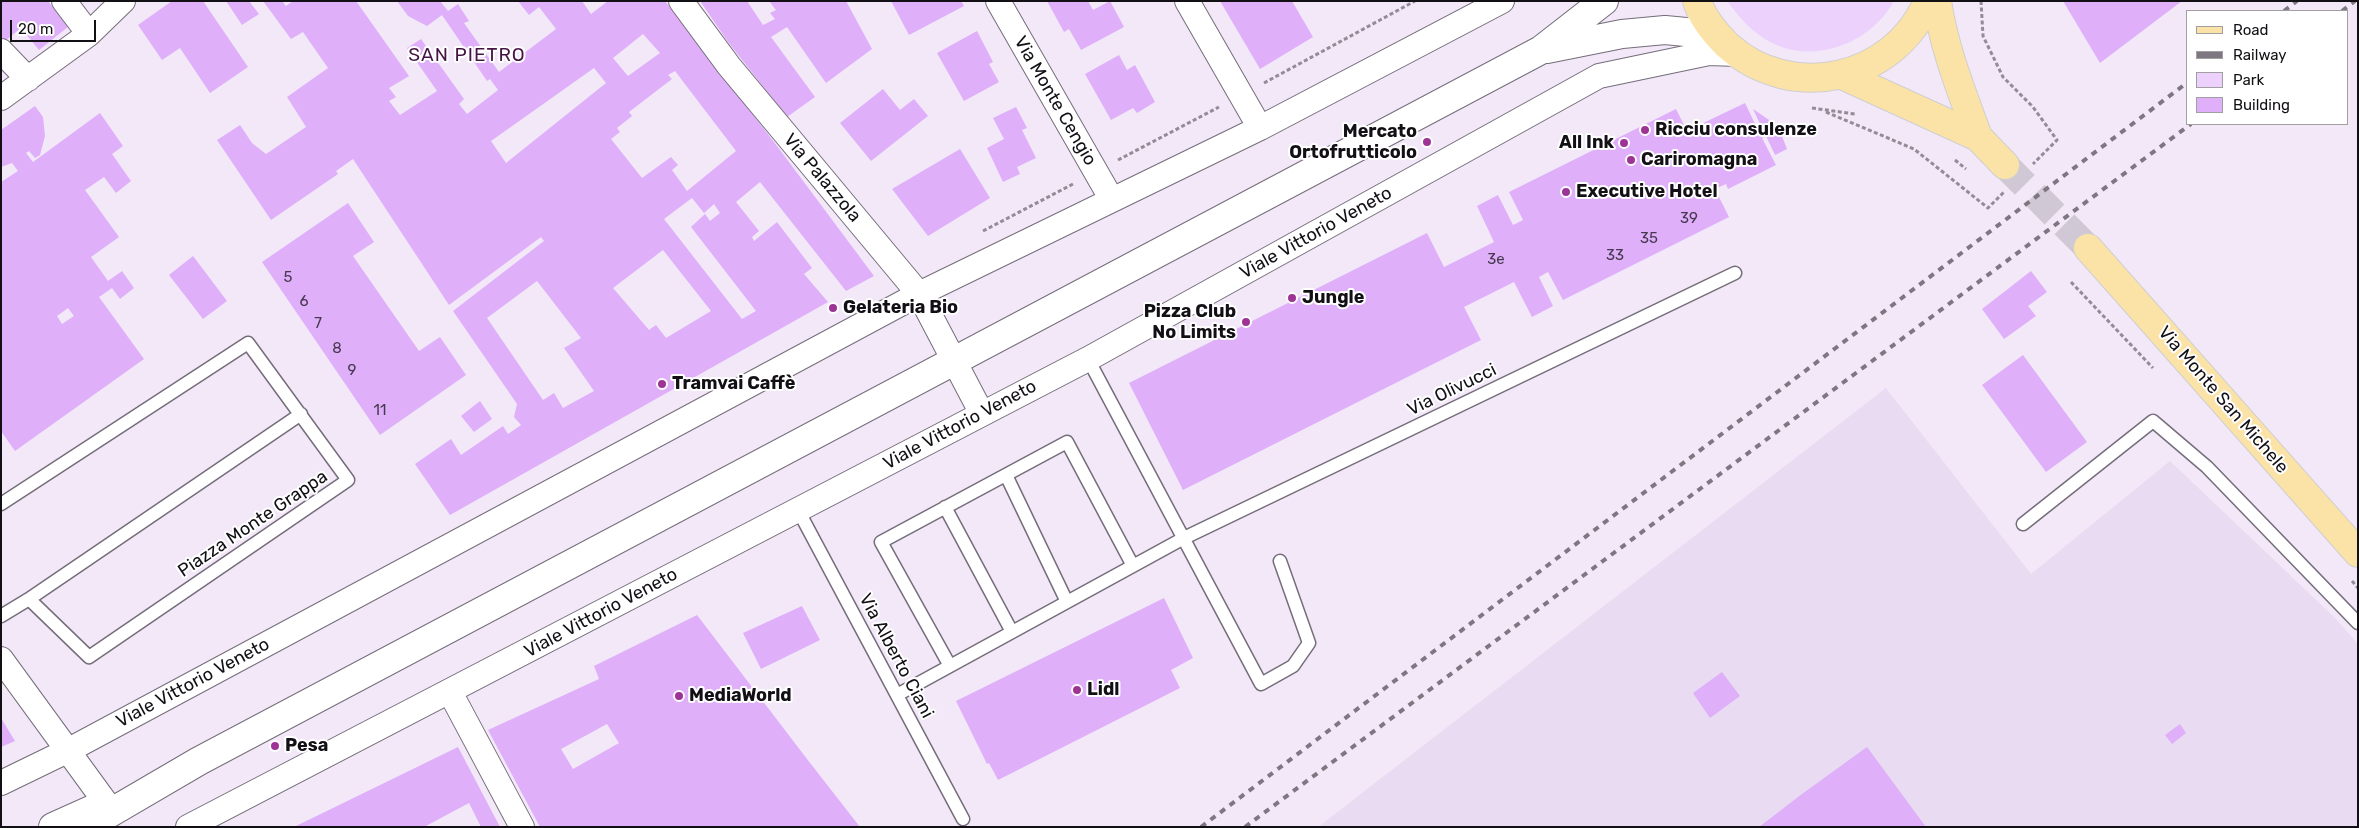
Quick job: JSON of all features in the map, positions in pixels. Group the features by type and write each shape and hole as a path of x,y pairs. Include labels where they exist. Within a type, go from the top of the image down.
{"main road":[{"path":"86,827 112,814 199,761 1541,50 1604,1"},
{"path":"1696,1 1717,35 1738,54 1770,71 1806,78 1842,75 1873,63 1900,43 1922,16 1928,1"},
{"path":"1937,1 1952,66 1978,137"},
{"path":"1541,50 1639,32 1665,30 1717,35"},
{"path":"1842,75 1978,137 2005,165"},
{"name":"Via Monte San Michele","path":"2088,248 2358,552"},
{"path":"53,827 112,814"}],"street":[{"path":"64,1 89,34"},
{"path":"1,98 89,34 123,1"},
{"name":"Via Palazzola","path":"681,1 729,66 919,294 982,414"},
{"name":"Via Monte Cengio","path":"998,1 1112,200"},
{"path":"1186,1 1260,128"},
{"name":"Viale Vittorio Veneto","path":"1,783 69,750 919,294 1260,128 1502,1"},
{"path":"1,51 28,79"},
{"name":"Viale Vittorio Veneto","path":"188,827 1088,359 1599,76 1709,53 1738,54"},
{"path":"1,659 69,750 112,814"},
{"path":"450,692 522,827"}],"lane":[{"name":"Via Olivucci","path":"897,695 1184,538 1735,273"},
{"name":"Piazza Monte Grappa","path":"1,504 248,343 348,480 89,657 30,599"},
{"path":"1088,359 1261,684 1293,666 1309,643 1280,561"},
{"path":"1,616 30,599 301,414"},
{"path":"2023,524 2153,421 2207,467 2358,624"},
{"path":"950,666 881,542 1067,442 1132,566"},
{"path":"1006,475 1067,602"},
{"path":"945,507 1012,632"},
{"name":"Via Alberto Ciani","path":"798,510 963,819"}],"shaded area":[{"path":"1886,388 2031,574 2170,461 2334,617 2358,644 2358,827 1318,827"}],"green space":[{"path":"1727,1 1894,1 1872,28 1857,38 1841,46 1807,51 1789,49 1772,43 1758,35"}],"building":[{"path":"1,1 48,1 68,27 39,50 21,28 5,41 1,36"},
{"path":"172,1 203,1 248,67 210,93 180,48 162,60 138,25"},
{"path":"226,1 249,1 259,14 242,25"},
{"path":"263,1 282,1 286,6 293,1 356,1 409,76 389,88 396,97 389,101 400,115 437,91 407,48 421,39 464,99 459,104 467,114 498,90 490,79 487,81 442,15 427,26 408,16 397,1 440,1 448,11 458,4 469,21 464,23 499,72 556,29 539,7 529,15 518,1 582,1 591,14 608,1 665,1 874,276 846,291 760,182 736,202 759,231 752,237 754,241 777,222 812,268 804,274 828,302 450,515 415,464 451,439 461,455 503,426 508,434 521,425 514,417 517,404 453,311 544,241 541,237 449,305 353,159 336,171 338,174 271,220 217,140 240,125 252,143 266,154 306,127 287,97 328,68 303,32 291,39","holes":["643,34 660,53 628,76 613,58","594,68 606,83 506,163 491,141","675,71 736,151 687,191 672,170 678,165 671,157 642,178 611,139 620,132 617,128 632,116 629,112 672,79 668,75","692,198 704,213 714,204 720,213 710,221 705,214 691,227 756,311 742,319 664,219","663,250 711,311 666,338 656,325 649,330 613,288","537,281 581,338 564,348 594,391 563,408 554,393 543,400 487,318"]},
{"path":"700,1 747,1 763,25 775,19 770,13 776,10 769,1 846,1 872,49 826,83 787,27 771,37 815,97 787,117 728,42"},
{"path":"891,1 961,1 964,6 909,35"},
{"path":"1047,1 1088,1 1093,10 1110,1 1124,27 1081,50 1069,29 1064,32"},
{"path":"1220,1 1292,1 1313,37 1260,69"},
{"path":"2063,1 2182,1 2100,63"},
{"path":"977,31 993,62 989,64 999,82 964,101 937,53"},
{"path":"1119,55 1127,70 1135,65 1155,102 1137,113 1133,108 1111,120 1085,74"},
{"path":"883,89 900,110 914,99 928,116 871,161 840,123"},
{"path":"1745,103 1758,130 1762,128 1753,109 1772,122 1780,131 1787,149 1775,155 1766,136 1762,138 1776,165 1728,189 1726,184 1715,189 1729,217 1563,300 1548,272 1539,277 1553,306 1532,317 1514,282 1464,307 1481,340 1183,490 1129,383 1427,233 1444,267 1494,242 1477,206 1498,195 1513,225 1523,220 1509,192 1676,109 1690,137 1700,132 1697,126"},
{"path":"35,106 43,117 45,136 40,155 35,158 29,151 26,153 33,162 100,113 123,146 112,154 131,181 116,193 104,177 85,190 119,237 91,257 108,281 122,271 134,288 120,299 112,288 99,297 144,359 15,451 1,431 1,182 18,171 12,163 1,167 1,130","holes":["68,308 74,316 62,324 57,316"]},
{"path":"1016,107 1027,128 1022,130 1036,158 1017,167 1020,174 1003,182 987,148 1004,139 993,118"},
{"path":"960,149 990,198 928,236 892,189"},
{"path":"348,203 374,242 353,256 419,351 440,337 466,375 380,435 262,262"},
{"path":"193,256 227,301 203,319 169,275"},
{"path":"2031,271 2047,292 2028,306 2036,316 2004,339 1982,309"},
{"path":"2023,355 2087,442 2046,472 1982,385"},
{"path":"480,401 492,419 474,432 461,416"},
{"name":"Lidl","path":"1164,598 1193,658 1171,670 1180,688 998,780 989,763 987,764 956,701"},
{"path":"802,606 820,640 761,669 743,633"},
{"path":"697,615 860,827 540,827 488,730 599,679 594,666","holes":["607,724 619,743 573,769 561,749"]},
{"path":"1722,672 1740,696 1710,718 1693,693"},
{"path":"1,718 15,741 1,747"},
{"path":"2180,724 2186,733 2172,744 2165,735"},
{"path":"458,747 500,827 481,827 469,803 424,827 294,827"},
{"path":"1867,747 1926,827 1759,827 1802,794"}],"tunnel":[{"path":"2005,165 2088,248"}],"railway":[{"path":"2285,10 2297,1"},
{"path":"2343,10 2355,1"},
{"path":"1201,827 2186,84"},
{"path":"1245,827 2190,125"}],"place":[{"name":"Ricciu consulenze","path":"1645,130"},
{"name":"Mercato Ortofrutticolo","path":"1427,142"},
{"name":"All Ink","path":"1624,143"},
{"name":"Cariromagna","path":"1631,160"},
{"name":"Executive Hotel","path":"1566,192"},
{"name":"Jungle","path":"1292,298"},
{"name":"Gelateria Bio","path":"833,308"},
{"name":"Pizza Club No Limits","path":"1246,322"},
{"name":"Tramvai Caffè","path":"662,384"},
{"name":"Lidl","path":"1077,690"},
{"name":"MediaWorld","path":"679,696"},
{"name":"Pesa","path":"275,746"}],"district":[{"name":"SAN PIETRO","path":"467,56"}]}
